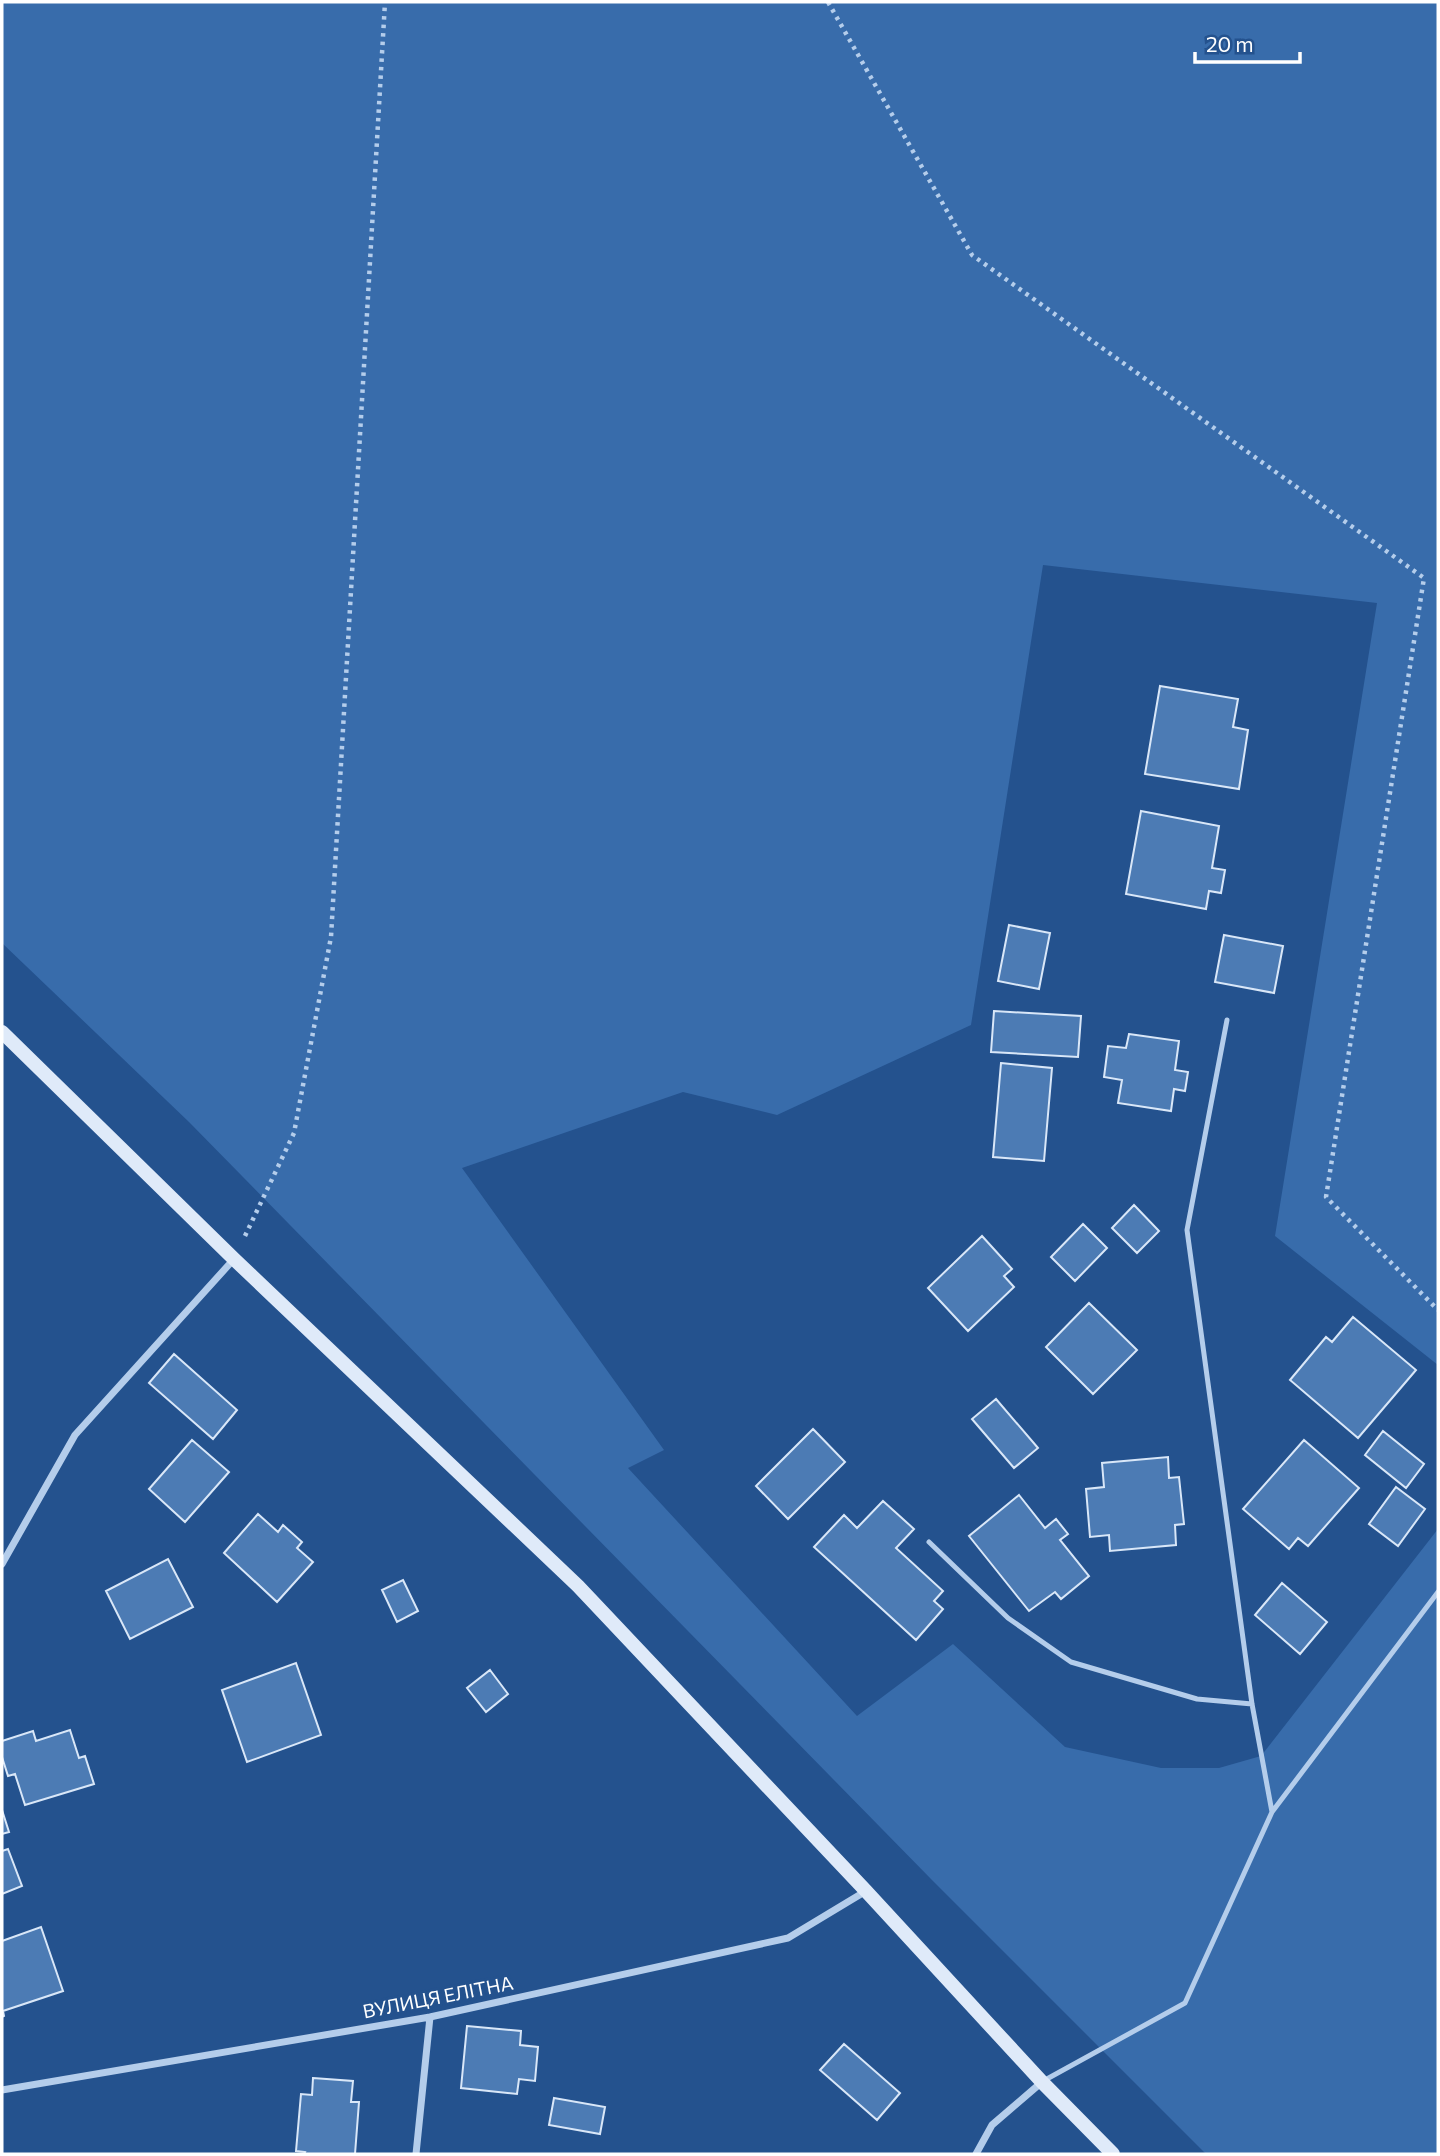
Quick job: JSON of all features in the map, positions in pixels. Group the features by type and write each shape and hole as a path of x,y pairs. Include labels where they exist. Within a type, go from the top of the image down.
{"main road":[{"path":"2,1032 234,1259 578,1586 1042,2082 1113,2154"}],"street":[{"path":"2,1564 75,1435 234,1259"},
{"name":"ВУЛИЦЯ ЕЛІТНА","path":"2,2090 430,2017 788,1938 866,1891"},
{"path":"416,2154 430,2017"},
{"path":"976,2154 992,2125 1042,2082"}],"lane":[{"path":"1227,1020 1187,1230 1252,1704 1272,1812"},
{"path":"929,1542 1008,1618 1071,1662 1197,1699 1252,1704"},
{"path":"1042,2082 1185,2003 1272,1812 1438,1592"}],"path":[{"path":"234,1259 294,1133 331,937 385,2"},
{"path":"828,2 972,255 1424,579 1326,1197 1438,1310"}],"shaded area":[{"path":"2,2 1438,2 1438,1365 1275,1236 1377,603 1043,565 971,1025 777,1115 683,1092 462,1168 664,1450 628,1468 857,1716 953,1644 1065,1747 1161,1768 1219,1768 1261,1756 1438,1529 1438,2154 1206,2154 931,1879 189,1122 2,943"}],"building":[{"path":"1160,686 1238,699 1233,727 1248,730 1239,789 1145,774"},
{"path":"1141,811 1219,826 1212,868 1225,870 1221,893 1209,891 1206,909 1126,894"},
{"path":"1009,925 1050,933 1039,989 998,981"},
{"path":"1224,935 1283,946 1274,993 1215,982"},
{"path":"994,1011 1081,1016 1078,1057 991,1052"},
{"path":"1129,1034 1179,1041 1175,1070 1188,1072 1185,1091 1174,1089 1171,1111 1118,1103 1122,1080 1104,1077 1108,1046 1126,1048"},
{"path":"1001,1063 1052,1068 1044,1161 993,1157"},
{"path":"1134,1205 1159,1231 1137,1253 1112,1228"},
{"path":"1083,1224 1107,1248 1075,1281 1051,1257"},
{"path":"982,1236 1012,1269 1004,1276 1014,1287 968,1331 928,1288"},
{"path":"1089,1303 1137,1350 1093,1394 1046,1347"},
{"path":"1353,1317 1416,1370 1358,1438 1290,1380 1326,1337 1332,1342"},
{"path":"174,1354 237,1410 213,1439 149,1383"},
{"path":"996,1399 1038,1448 1014,1468 972,1419"},
{"path":"813,1429 845,1462 788,1519 756,1486"},
{"path":"1383,1431 1424,1464 1406,1488 1365,1455"},
{"path":"192,1440 229,1472 185,1522 149,1489"},
{"path":"1304,1440 1359,1488 1308,1546 1298,1538 1289,1549 1243,1509"},
{"path":"1168,1457 1169,1478 1179,1477 1184,1524 1175,1525 1176,1545 1110,1551 1109,1535 1090,1537 1086,1489 1104,1487 1102,1463"},
{"path":"1396,1487 1425,1509 1398,1546 1369,1524"},
{"path":"1019,1495 1045,1528 1056,1519 1068,1534 1060,1540 1089,1576 1061,1599 1055,1592 1029,1611 969,1536"},
{"path":"883,1501 914,1529 896,1548 943,1591 934,1601 943,1609 916,1640 814,1547 844,1515 857,1528"},
{"path":"258,1514 278,1532 283,1525 302,1542 297,1548 313,1562 277,1602 224,1553"},
{"path":"168,1559 193,1607 130,1639 106,1591"},
{"path":"403,1580 418,1611 397,1622 382,1590"},
{"path":"1282,1583 1327,1622 1300,1654 1255,1615"},
{"path":"296,1663 321,1735 247,1762 222,1690"},
{"path":"490,1670 508,1694 486,1712 467,1688"},
{"path":"70,1730 79,1758 85,1756 94,1784 25,1805 15,1774 8,1776 2,1757 2,1741 33,1731 36,1741"},
{"path":"2,1810 9,1832 2,1834"},
{"path":"8,1849 22,1886 2,1894 2,1851"},
{"path":"41,1927 63,1991 3,2011 2,2017 2,1941"},
{"path":"467,2026 521,2031 520,2045 538,2047 535,2081 519,2079 517,2094 461,2088"},
{"path":"844,2044 900,2093 877,2120 820,2070"},
{"path":"313,2078 353,2081 351,2102 359,2102 355,2154 304,2154 305,2152 296,2151 301,2094 312,2095"},
{"path":"554,2098 605,2107 600,2134 549,2125"}]}
